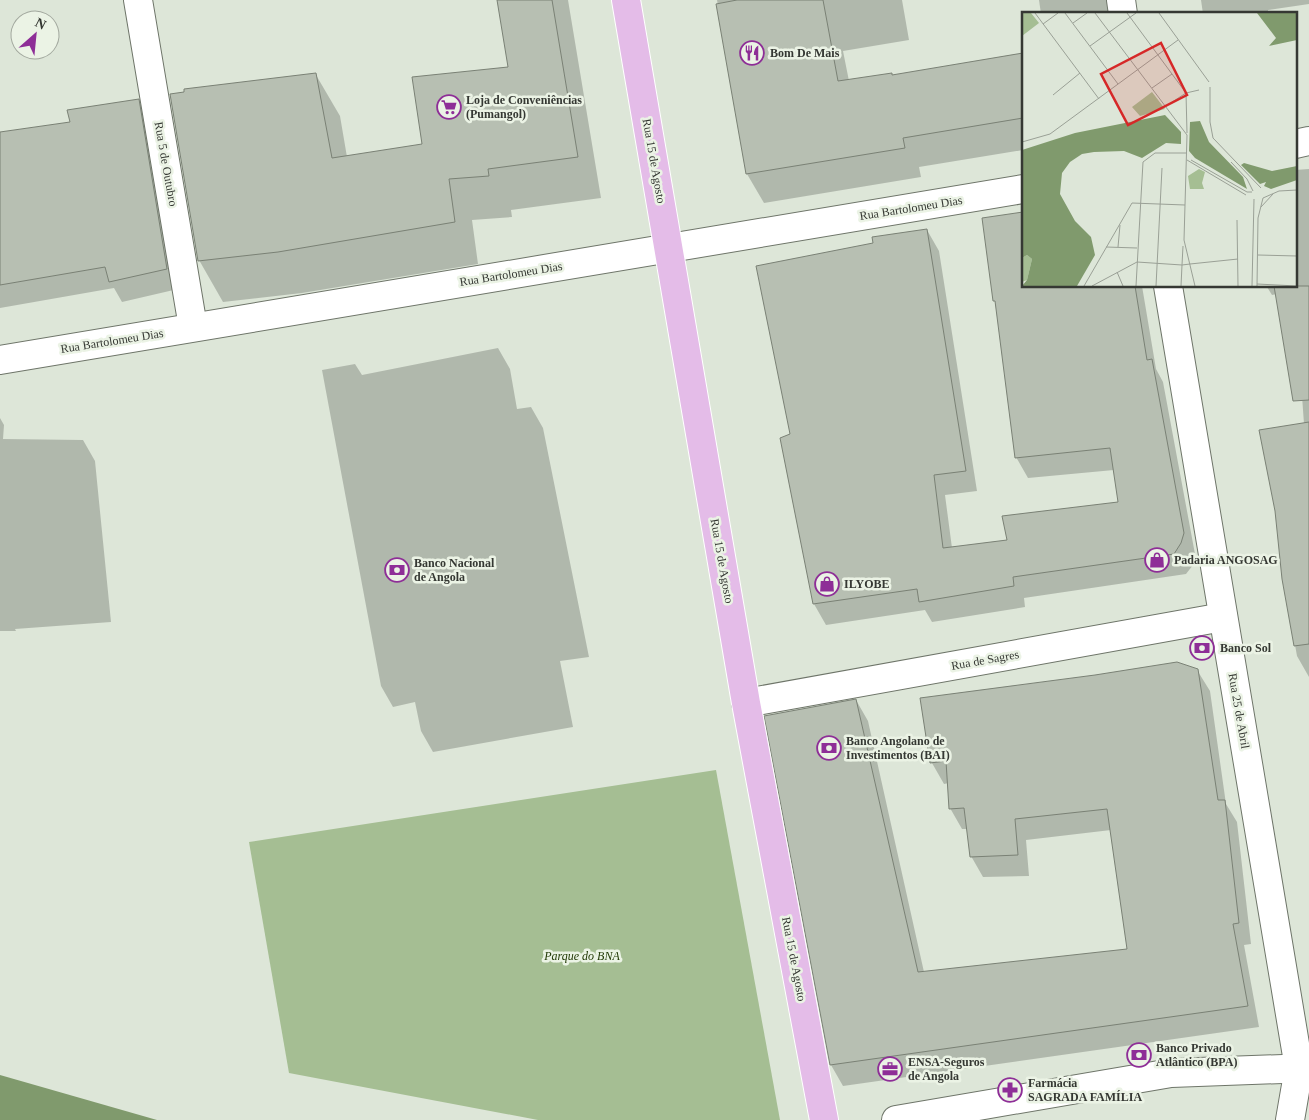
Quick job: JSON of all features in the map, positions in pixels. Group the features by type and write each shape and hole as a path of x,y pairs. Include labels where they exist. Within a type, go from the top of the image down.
{"main road":[{"name":"Rua 15 de Agosto","path":"626,0 746,703 824,1120"}],"street":[{"name":"Rua 5 de Outubro","path":"138,0 193,327"},
{"path":"1296,144 1309,141"},
{"name":"Rua Bartolomeu Dias","path":"0,360 1022,189"},
{"name":"Rua 25 de Abril","path":"1168,288 1223,617 1304,1068 1290,1120"},
{"name":"Rua de Sagres","path":"746,703 1223,617"},
{"path":"896,1120 1171,1073 1304,1068"}],"green space":[{"name":"Parque do BNA","path":"716,770 780,1120 538,1120 289,1073 249,842"}],"shaded area":[{"path":"0,1075 157,1120 0,1120"}],"building":[{"path":"497,0 552,0 578,157 488,169 489,176 449,179 455,222 278,252 198,261 170,94 184,92 184,89 316,73 332,158 422,144 412,77 508,67"},
{"path":"737,0 823,0 838,81 892,73 892,75 1022,53 1022,118 903,138 905,148 746,174 716,4"},
{"path":"139,99 167,269 109,282 105,267 0,285 0,132 70,122 67,110"},
{"path":"1022,212 1022,288 1135,288 1147,360 1152,359 1184,533 1181,543 1174,554 1013,577 1014,586 919,602 917,589 813,604 780,438 790,434 756,266 873,243 872,237 927,229 966,471 934,475 943,548 1007,540 1002,516 1118,502 1110,448 1015,458 995,301 993,301 982,218"},
{"path":"1309,286 1309,400 1293,401 1274,288"},
{"path":"1309,422 1309,644 1294,646 1282,579 1275,511 1259,430"},
{"path":"1177,662 1198,669 1218,800 1225,800 1239,923 1233,924 1248,1006 830,1065 764,716 856,699 918,972 1127,949 1107,809 1015,819 1018,855 970,857 964,808 949,809 946,761 930,763 920,698"}],"place":[{"name":"Bom De Mais","path":"752,53"},
{"name":"Loja de Conveniências (Pumangol)","path":"449,107"},
{"name":"Padaria ANGOSAG","path":"1157,560"},
{"name":"Banco Nacional de Angola","path":"397,570"},
{"name":"ILYOBE","path":"827,584"},
{"name":"Banco Sol","path":"1202,648"},
{"name":"Banco Angolano de Investimentos (BAI)","path":"829,748"},
{"name":"Banco Privado Atlântico (BPA)","path":"1139,1055"},
{"name":"ENSA-Seguros de Angola","path":"890,1069"},
{"name":"Farmácia SAGRADA FAMÍLIA","path":"1010,1090"}]}
